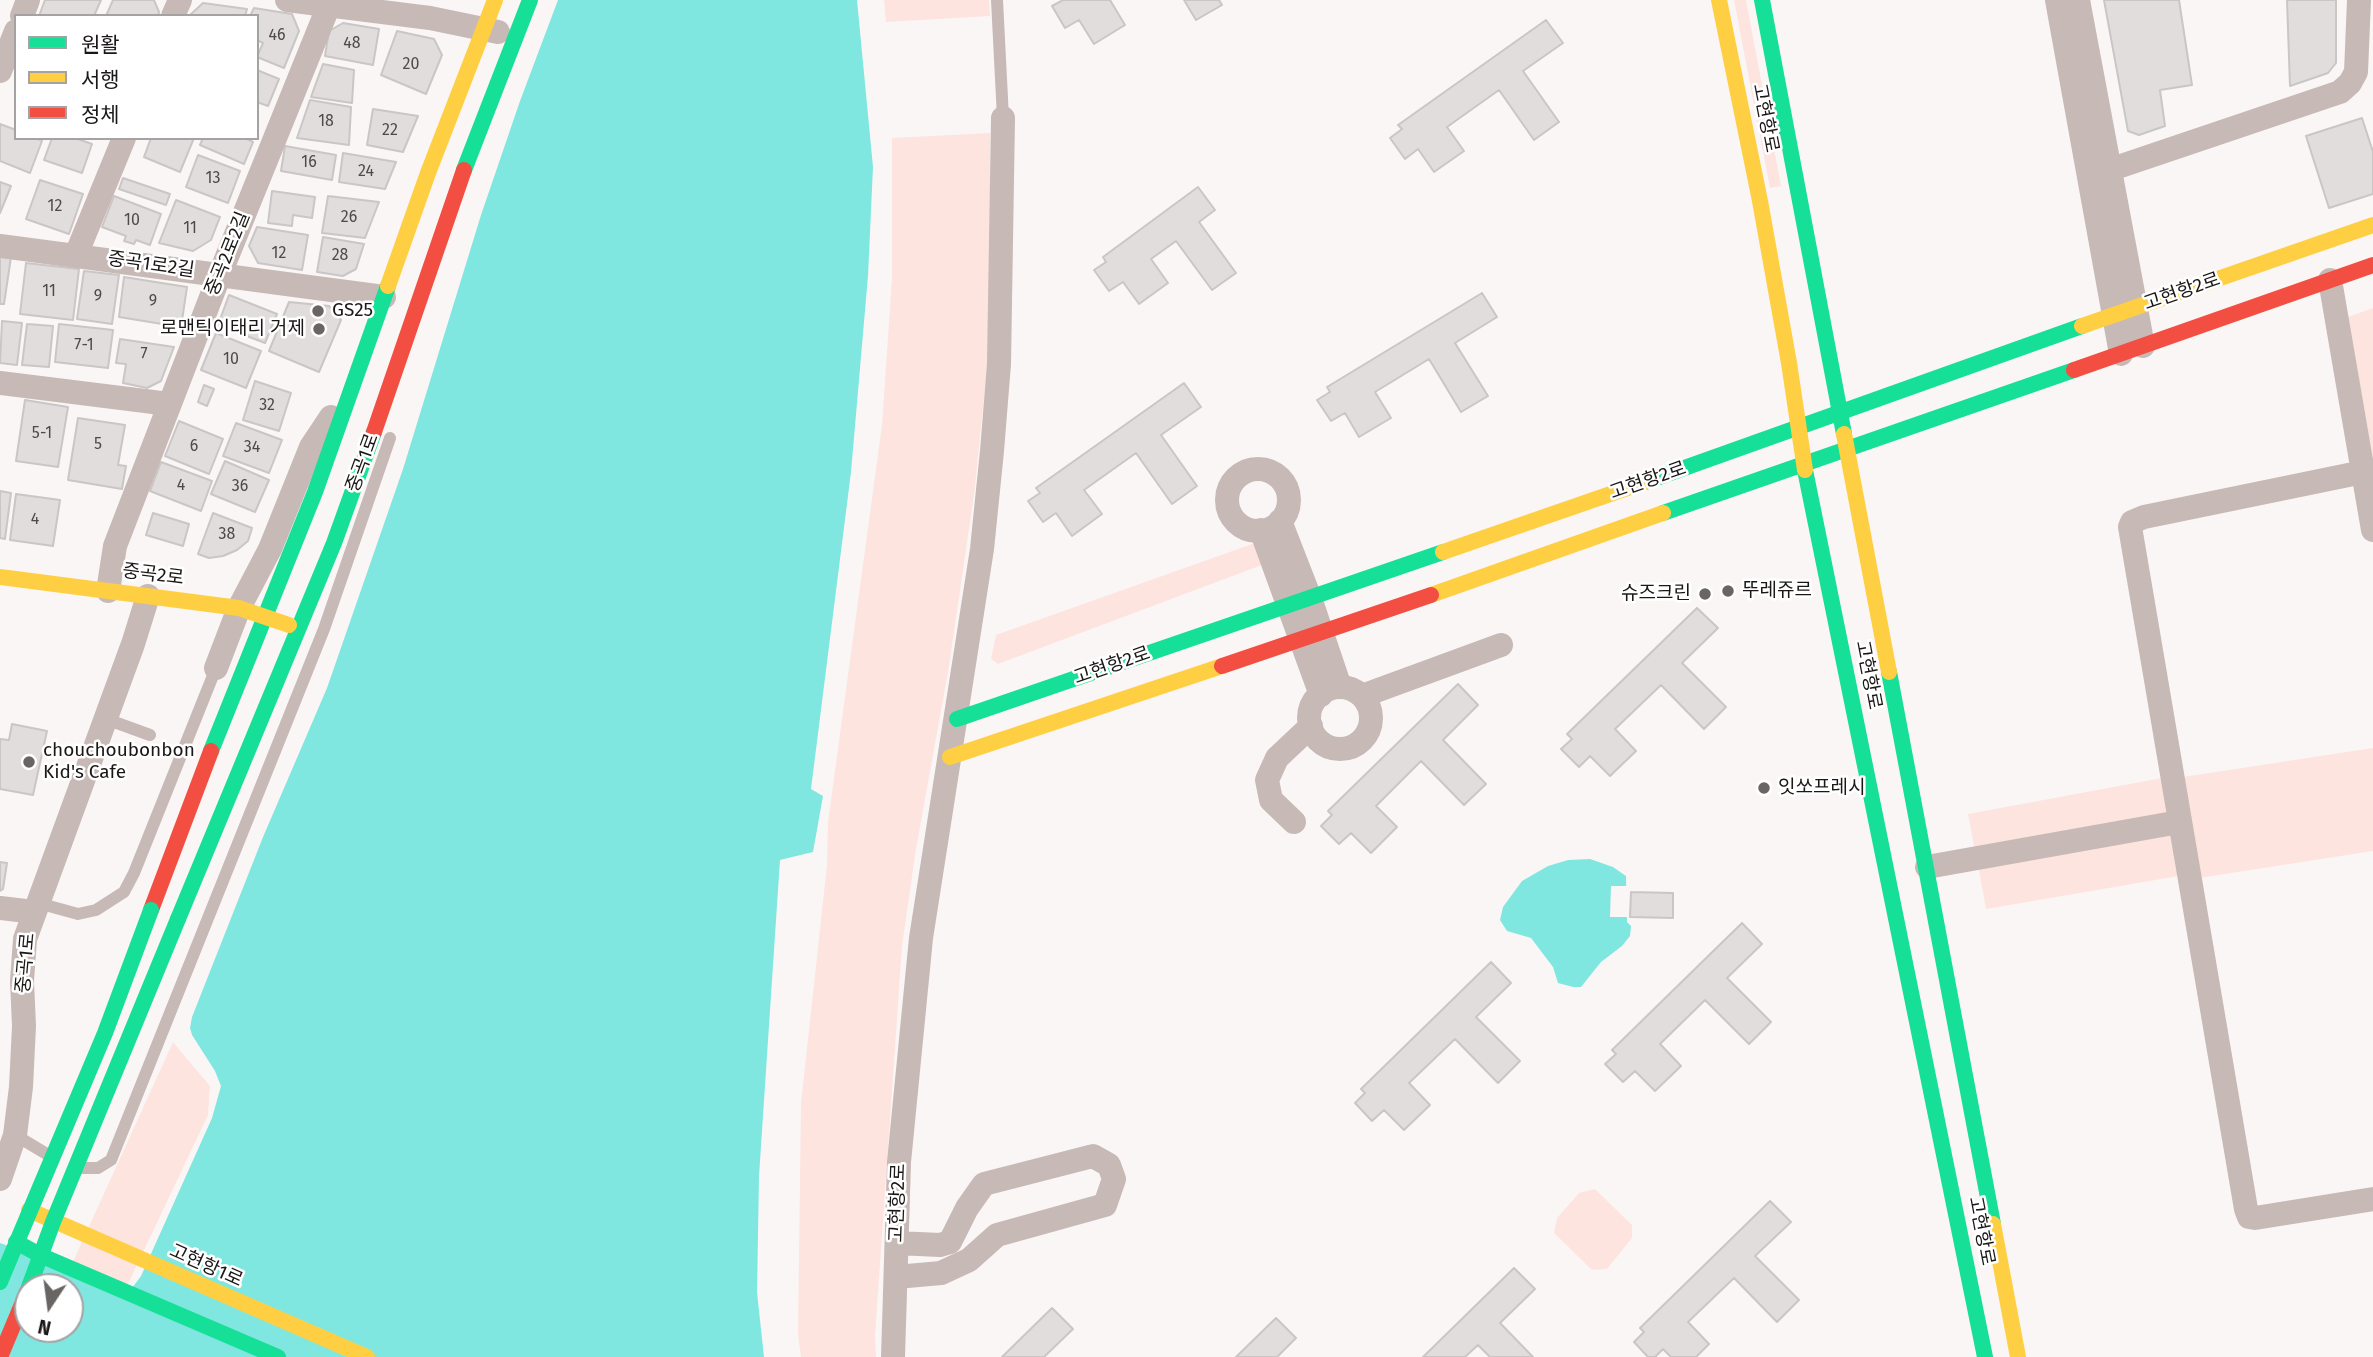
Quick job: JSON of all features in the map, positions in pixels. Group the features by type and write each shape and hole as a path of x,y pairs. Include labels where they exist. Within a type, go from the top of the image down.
{"street":[{"path":"287,0 330,3 430,18 484,28 515,38"},
{"name":"중곡1로","path":"0,1282 105,1033 177,837 316,492 428,173 495,0"},
{"name":"중곡1로","path":"35,1273 53,1222 334,543 443,228 530,0"},
{"name":"고현항로","path":"1719,0 1760,201 1804,465 1985,1357"},
{"name":"고현항로","path":"1762,0 2018,1357"},
{"path":"2057,0 2132,350"},
{"path":"2078,0 2109,170 2125,313"},
{"path":"2109,170 2340,92 2350,83 2356,72 2359,0"},
{"name":"중곡2로2길","path":"108,590 115,547 169,404 330,3"},
{"path":"0,71 14,36"},
{"path":"957,719 982,549 999,364 1003,118"},
{"path":"76,255 123,140"},
{"path":"1760,201 1752,236 1780,379 1777,392"},
{"name":"고현항2로","path":"893,1357 899,1162 921,938 957,719 1749,446 1797,426 2373,225"},
{"name":"중곡1로2길","path":"0,246 384,297"},
{"name":"고현항2로","path":"950,757 1311,637 2373,265"},
{"path":"2330,280 2373,530"},
{"path":"0,383 169,404"},
{"path":"216,668 239,608 270,549 311,447 352,388"},
{"path":"1749,446 1766,421"},
{"path":"2363,472 2144,517 2130,524 2130,536 2249,1217 2373,1199"},
{"path":"1270,526 1311,637 1341,693 1368,704 1371,715 1370,726 1359,743 1349,747 1330,747 1314,735 1310,715 1312,706 1341,693 1501,645"},
{"name":"중곡2로","path":"0,577 239,608 298,629"},
{"name":"중곡1로","path":"0,1179 15,1135 21,1087 25,939 148,596"},
{"path":"1294,822 1272,800 1266,780 1277,758 1311,726"},
{"path":"1927,867 2179,822"},
{"path":"0,908 36,907"},
{"path":"896,1276 941,1273 969,1260 997,1235 1105,1205 1114,1179 1110,1165 1093,1156 984,1184 967,1208 950,1242 940,1245 897,1243"},
{"name":"고현항1로","path":"29,1210 367,1357"},
{"path":"16,1242 42,1256 278,1357"},
{"name":"중곡1로","path":"0,1357 14,1324"}],"lane":[{"path":"997,0 1003,118"},
{"path":"419,342 433,294 443,228"},
{"path":"15,1135 55,1159 84,1170 98,1168 111,1160 324,629 393,428"},
{"path":"36,907 78,914 96,910 124,892 216,668"},
{"path":"106,719 150,735"}],"shaded area":[{"path":"884,0 989,0 990,16 886,22"},
{"path":"1734,0 1746,0 1781,186 1770,188"},
{"path":"990,133 990,339 974,495 948,672 916,849 902,946 875,1336 876,1357 801,1357 798,1334 801,1103 827,865 828,822 882,425 892,278 892,138"},
{"path":"2373,308 2373,460 2348,317"},
{"path":"1255,543 1262,565 998,664 991,659 996,635"},
{"path":"2373,748 2373,851 2199,878 2183,777"},
{"path":"2162,778 2169,816 1975,851 1968,814"},
{"path":"2171,832 2179,876 1986,909 1978,865"},
{"path":"173,1042 210,1086 208,1115 127,1286 84,1280 84,1273 68,1273"},
{"path":"1595,1189 1632,1225 1632,1238 1607,1269 1592,1270 1554,1233 1557,1218 1579,1193"}],"water":[{"path":"558,0 857,0 873,167 868,276 851,472 811,789 823,796 813,852 780,860 759,1176 757,1292 764,1357 0,1357 0,1243 132,1288 141,1276 212,1118 221,1086 215,1071 192,1035 192,1017 263,837 327,688 403,469 481,215"},
{"path":"1590,859 1613,867 1626,876 1630,936 1622,946 1601,962 1581,987 1573,987 1558,983 1553,967 1531,938 1507,931 1500,920 1503,907 1522,881 1548,866 1568,860"}],"pier":[{"path":"1611,886 1629,886 1630,917 1610,917"}],"building":[{"path":"45,0 101,0 95,14 40,14"},
{"path":"113,0 154,0 159,12 158,14 107,14"},
{"path":"1063,0 1110,0 1125,25 1094,44 1079,20 1065,28 1052,6"},
{"path":"1184,0 1219,0 1222,5 1196,20"},
{"path":"2104,0 2179,0 2192,85 2160,90 2165,126 2139,135 2128,131"},
{"path":"2287,0 2336,0 2336,63 2328,73 2290,86"},
{"path":"203,3 247,9 246,14 191,14"},
{"path":"254,8 292,14 299,31 284,68 259,58 263,43 259,41 259,14 251,14"},
{"path":"1546,20 1563,43 1523,71 1559,122 1534,140 1499,90 1447,127 1464,151 1434,172 1418,149 1405,159 1390,138 1402,129 1398,125"},
{"path":"343,23 379,29 373,65 325,56 329,31"},
{"path":"397,31 434,39 442,55 426,94 381,75"},
{"path":"323,64 354,70 352,103 311,97"},
{"path":"259,71 279,79 268,106 259,103"},
{"path":"310,100 351,107 349,145 297,138"},
{"path":"373,109 418,116 403,152 367,145"},
{"path":"2362,118 2373,152 2373,194 2329,208 2306,136"},
{"path":"0,124 14,129 14,140 42,141 30,173 0,161"},
{"path":"51,140 81,140 92,144 82,173 44,160"},
{"path":"150,140 193,140 180,172 144,157"},
{"path":"202,140 253,142 244,164 200,145"},
{"path":"285,146 336,155 332,180 281,171"},
{"path":"343,153 396,162 385,189 339,182"},
{"path":"198,155 240,171 228,203 186,187"},
{"path":"123,178 170,194 166,205 119,189"},
{"path":"40,180 83,194 69,234 26,219"},
{"path":"0,182 11,186 0,213"},
{"path":"1198,187 1215,210 1199,222 1236,273 1212,290 1176,241 1151,259 1168,283 1139,304 1123,282 1109,291 1094,270 1106,262 1103,257"},
{"path":"272,191 315,197 312,218 293,215 292,226 268,223"},
{"path":"114,196 161,214 150,245 136,240 134,244 124,241 126,236 102,227"},
{"path":"328,196 379,202 365,238 322,233"},
{"path":"176,200 220,217 211,240 193,251 159,243"},
{"path":"257,227 308,235 302,270 258,263 249,246"},
{"path":"323,237 364,244 356,269 343,276 317,272"},
{"path":"0,256 11,257 4,304 0,304"},
{"path":"26,263 79,269 73,320 20,314"},
{"path":"84,271 119,275 112,324 77,319"},
{"path":"124,277 187,287 181,327 119,317"},
{"path":"1482,293 1497,317 1455,343 1488,396 1461,412 1429,359 1375,392 1391,418 1359,437 1345,413 1331,421 1317,400 1330,392 1327,387"},
{"path":"229,295 277,314 265,343 218,325"},
{"path":"289,302 329,306 341,320 319,372 269,351"},
{"path":"2,321 22,323 17,365 0,363"},
{"path":"27,324 53,326 49,367 22,365"},
{"path":"59,324 113,330 108,368 55,362"},
{"path":"216,333 261,351 246,388 201,370"},
{"path":"120,339 174,347 161,381 147,388 123,383 126,364 116,363"},
{"path":"255,381 291,393 279,431 243,420"},
{"path":"1184,383 1201,407 1161,435 1197,486 1172,504 1136,453 1084,490 1102,514 1072,536 1056,513 1043,522 1028,501 1040,493 1036,488"},
{"path":"204,385 214,389 207,406 198,402"},
{"path":"25,400 68,407 58,467 16,461"},
{"path":"78,418 125,425 118,465 126,466 122,489 68,480"},
{"path":"179,421 223,439 209,474 165,456"},
{"path":"236,423 282,440 269,473 223,456"},
{"path":"225,461 269,480 255,512 211,494"},
{"path":"161,462 212,481 201,511 150,491"},
{"path":"0,491 11,493 5,539 0,538"},
{"path":"16,494 60,500 53,546 10,540"},
{"path":"153,513 189,524 183,546 146,535"},
{"path":"213,513 252,528 248,541 237,550 209,558 198,554"},
{"path":"1697,608 1718,628 1682,663 1726,707 1704,729 1661,685 1615,729 1636,751 1610,776 1590,756 1579,767 1561,749 1572,739 1567,734"},
{"path":"1458,684 1478,705 1443,740 1486,784 1464,805 1421,761 1376,806 1397,827 1371,853 1351,833 1339,844 1321,826 1332,815 1328,811"},
{"path":"12,724 47,731 33,795 0,789 0,739 9,740"},
{"path":"0,862 7,863 3,889 0,891"},
{"path":"1631,892 1673,893 1673,918 1630,917"},
{"path":"1742,923 1762,944 1727,978 1771,1022 1749,1044 1705,1000 1660,1044 1681,1066 1655,1091 1635,1071 1623,1082 1605,1064 1616,1054 1612,1050"},
{"path":"1491,962 1511,983 1476,1017 1520,1061 1498,1083 1455,1039 1409,1083 1430,1105 1404,1130 1384,1110 1372,1121 1355,1103 1365,1093 1361,1089"},
{"path":"1770,1201 1791,1222 1755,1256 1799,1300 1777,1322 1734,1278 1688,1322 1709,1344 1696,1357 1671,1357 1663,1349 1655,1357 1648,1357 1634,1342 1644,1332 1640,1328"},
{"path":"1514,1268 1535,1289 1500,1323 1533,1357 1490,1357 1478,1345 1465,1357 1423,1357"},
{"path":"1052,1308 1073,1329 1044,1357 1002,1357"},
{"path":"1276,1318 1296,1338 1277,1357 1236,1357"}],"traffic: fast":[{"path":"464,170 530,0"},
{"path":"1762,0 1844,434"},
{"path":"211,751 315,492 388,286"},
{"path":"1645,482 2082,326"},
{"path":"1663,513 2074,370"},
{"path":"178,919 334,543 374,432"},
{"path":"1805,470 1985,1357"},
{"path":"957,719 1443,552"},
{"path":"1889,672 1993,1224"},
{"path":"0,1282 105,1033 151,910"},
{"path":"34,1273 178,919"},
{"path":"16,1242 42,1256 278,1357"}],"traffic: slow":[{"path":"388,286 428,173 495,0"},
{"path":"1719,0 1760,201 1805,470"},
{"path":"2082,326 2373,225"},
{"path":"1844,434 1889,672"},
{"path":"1443,552 1645,482"},
{"path":"1431,595 1663,513"},
{"path":"0,577 239,608 289,625"},
{"path":"950,757 1222,666"},
{"path":"29,1210 367,1357"},
{"path":"1993,1224 2018,1357"}],"traffic: jam":[{"path":"374,432 464,170"},
{"path":"2074,370 2373,265"},
{"path":"1222,666 1431,595"},
{"path":"151,910 211,751"},
{"path":"0,1357 14,1324"}],"place":[{"name":"GS25","path":"318,311"},
{"name":"로맨틱이태리 거제","path":"319,329"},
{"name":"뚜레쥬르","path":"1728,591"},
{"name":"슈즈크린","path":"1705,594"},
{"name":"chouchoubonbon Kid's Cafe","path":"29,762"},
{"name":"잇쏘프레시","path":"1764,788"}]}
